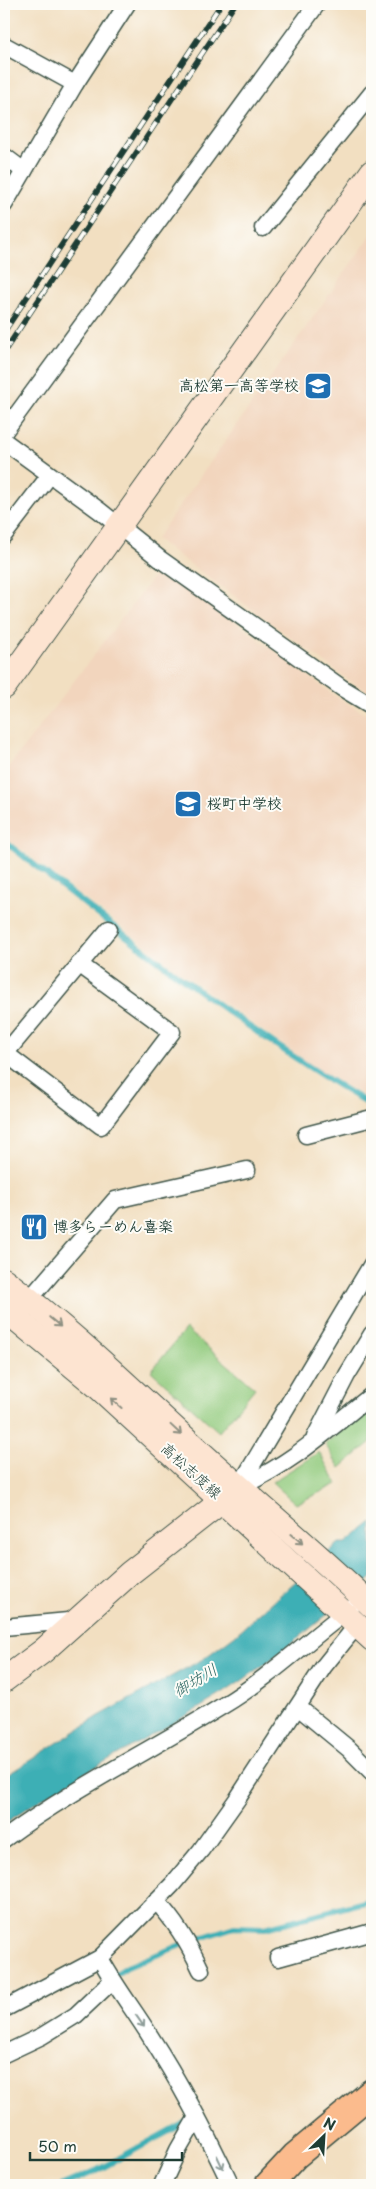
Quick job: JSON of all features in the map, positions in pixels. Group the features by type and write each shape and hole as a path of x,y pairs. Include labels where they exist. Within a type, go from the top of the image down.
{"main road":[{"path":"268,2185 295,2156 372,2092"}],"street":[{"path":"4,205 75,84 127,4"},
{"path":"4,432 317,4"},
{"path":"4,45 75,84"},
{"path":"263,228 372,93"},
{"path":"4,156 24,171"},
{"path":"4,687 372,172"},
{"path":"4,442 168,564 334,682 372,706"},
{"path":"4,535 50,475"},
{"path":"79,964 172,1032 101,1126 4,1054 79,964 109,929"},
{"path":"306,1135 372,1118"},
{"path":"16,1309 115,1200 246,1170"},
{"path":"231,1494 372,1264"},
{"name":"高松志度線","path":"4,1280 16,1309 110,1368 231,1494 307,1578 353,1621"},
{"path":"313,1442 347,1375 372,1334"},
{"path":"4,1680 44,1650 130,1573 231,1494 259,1479 313,1442 372,1395"},
{"name":"高松志度線","path":"231,1494 325,1563 367,1597"},
{"path":"4,2009 100,1958 156,1901 201,1850 298,1707 367,1597"},
{"path":"4,1627 79,1620"},
{"path":"4,1839 36,1816 97,1778 224,1705 353,1621"},
{"path":"298,1707 349,1749 372,1772"},
{"path":"156,1901 173,1918 188,1942 201,1970"},
{"path":"278,1958 372,1932"},
{"path":"100,1958 112,1981 150,2036 197,2117 231,2185"},
{"path":"4,2054 42,2036 76,2015 112,1981"},
{"path":"162,2185 178,2150 197,2117"}],"shaded area":[{"name":"高松第一高等学校","path":"372,234 372,694 349,680 156,539"},
{"name":"桜町中学校","path":"161,567 335,696 372,718 372,1101 313,1066 176,969 4,836 4,773"}],"green space":[{"path":"186,1329 255,1388 219,1432 151,1371"},
{"path":"372,1404 372,1441 340,1468 325,1444"},
{"path":"319,1452 337,1484 296,1504 272,1482"}],"water":[{"name":"御坊川","path":"372,1522 372,1578 280,1653 242,1681 57,1789 4,1824 4,1777 99,1716 203,1659 234,1636 339,1543 346,1543"}],"waterway":[{"path":"4,841 184,980 276,1045 372,1106"},
{"path":"116,1974 127,1967 188,1942 234,1927 265,1928 372,1900"},
{"path":"63,2185 98,2170 189,2120"}],"railway":[{"path":"4,332 221,4"},
{"path":"4,352 235,4"}],"place":[{"name":"高松第一高等学校","path":"318,386"},
{"name":"桜町中学校","path":"188,804"},
{"name":"博多らーめん喜楽","path":"34,1227"}]}
